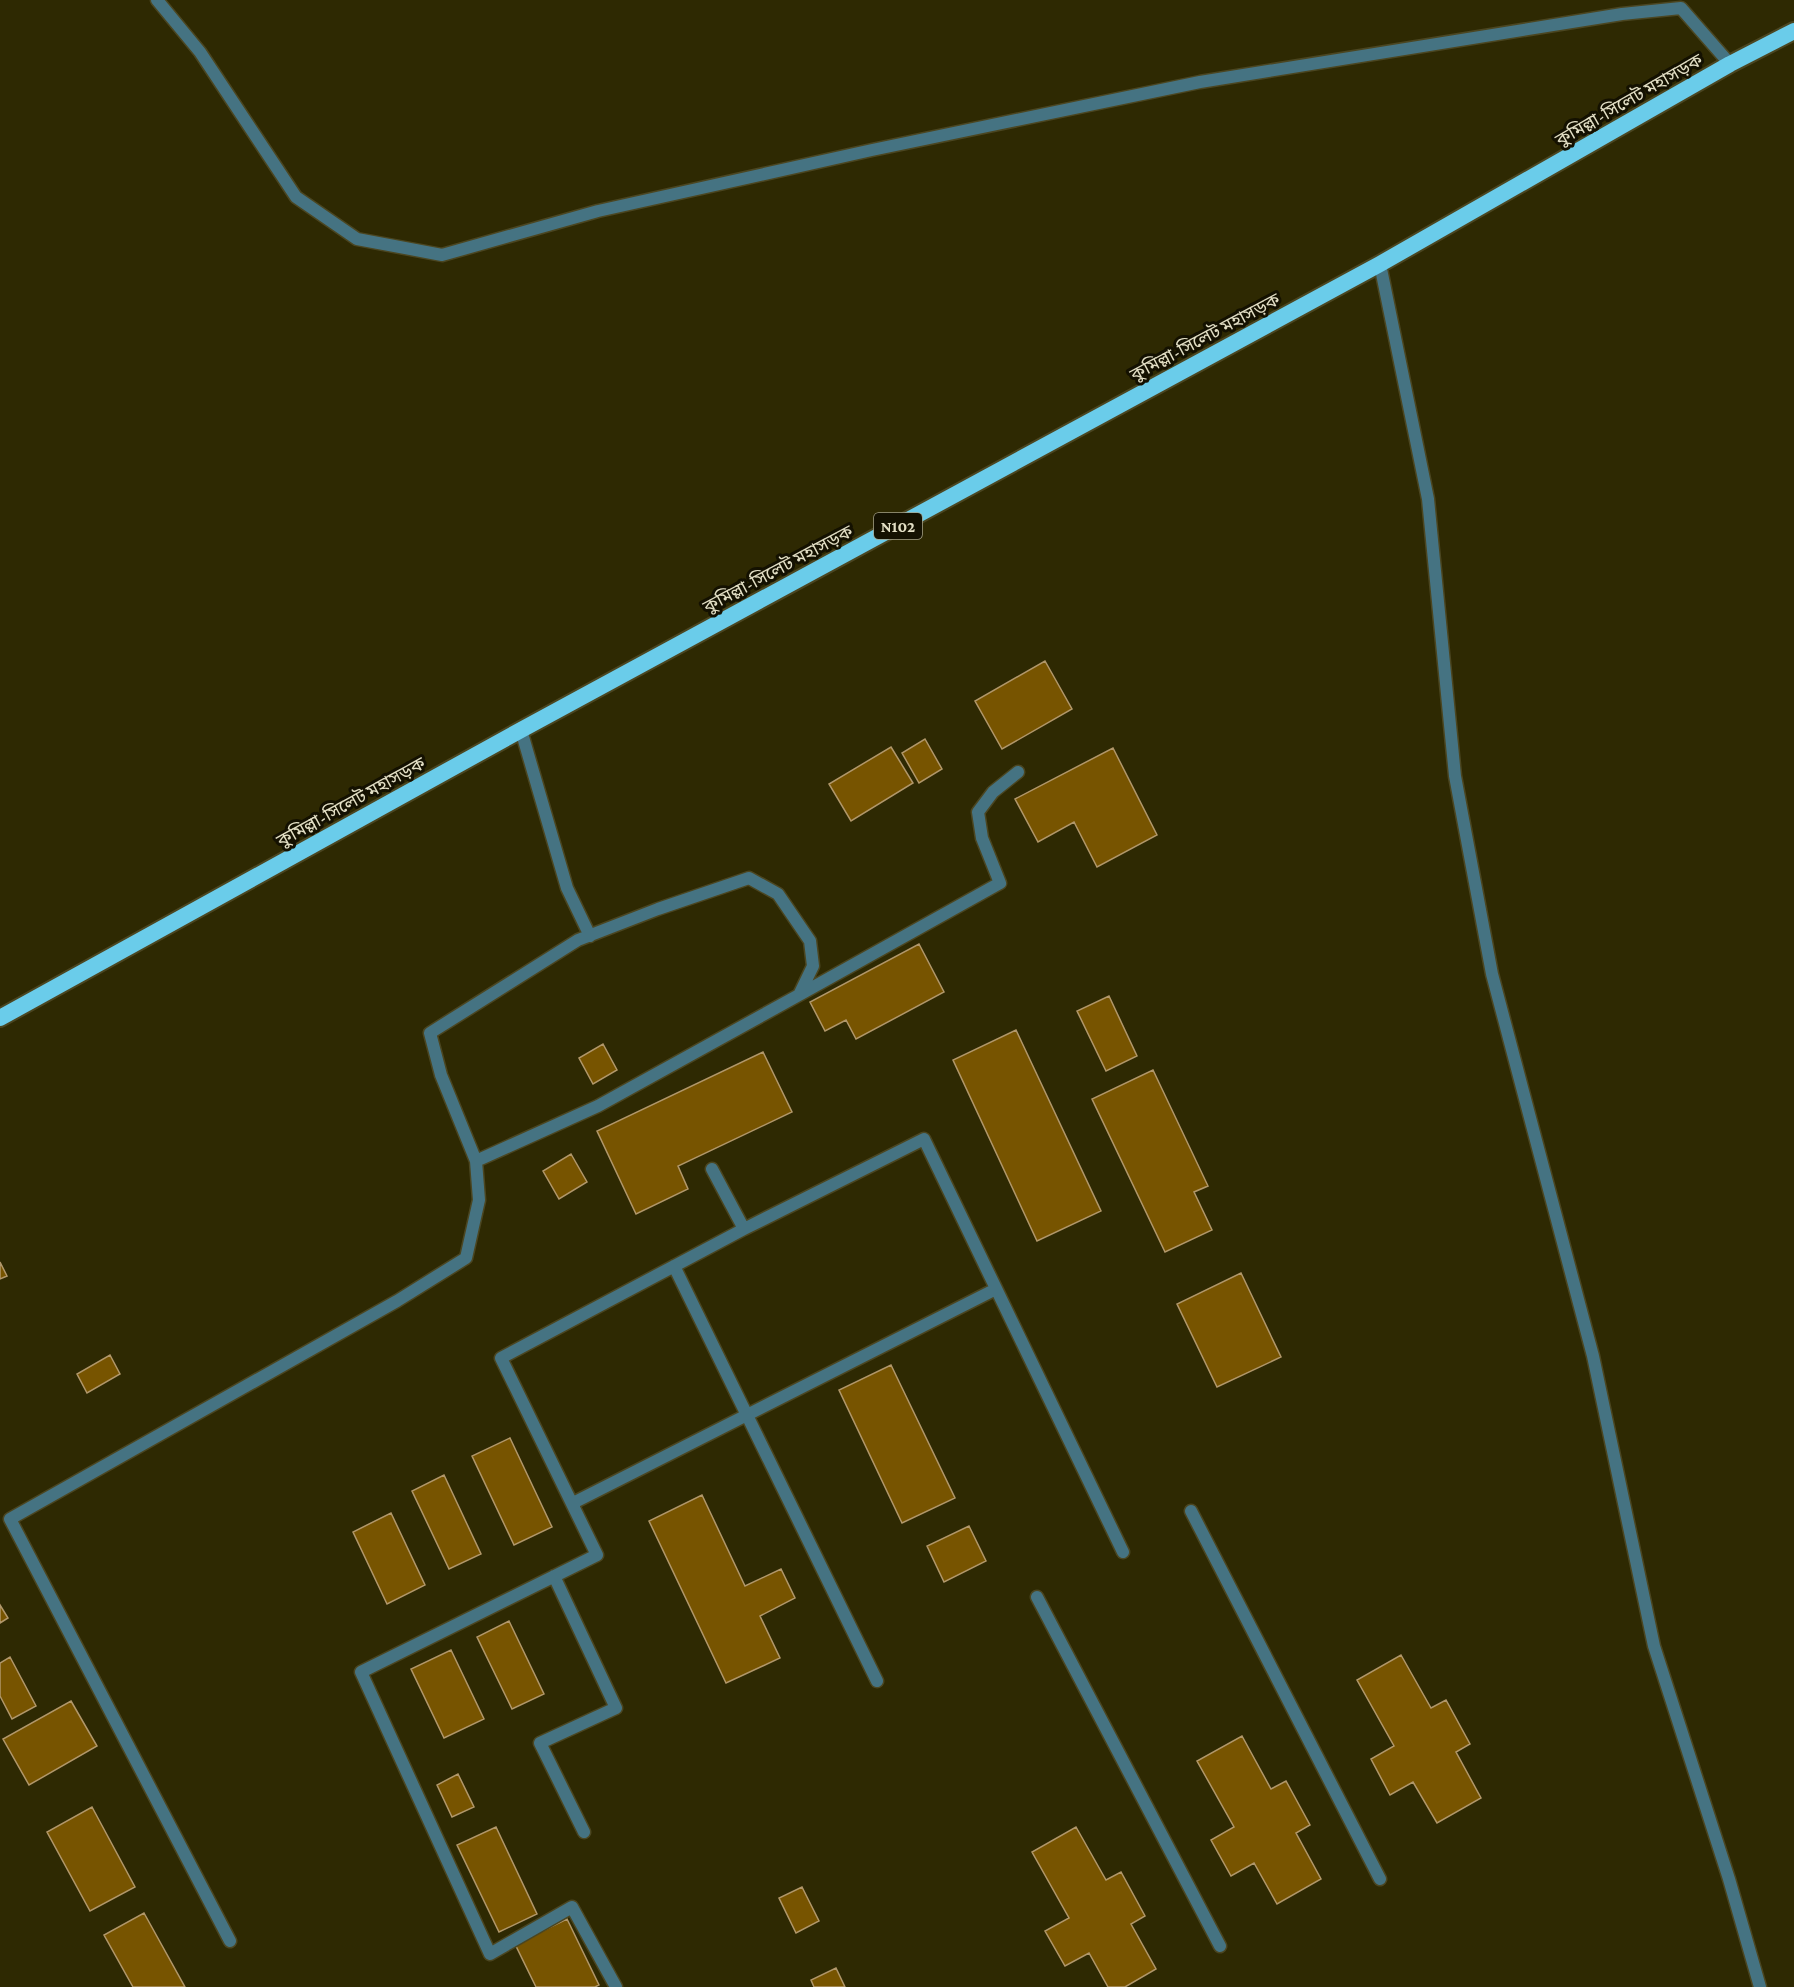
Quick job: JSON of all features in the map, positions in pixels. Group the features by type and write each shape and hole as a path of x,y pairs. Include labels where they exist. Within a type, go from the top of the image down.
{"highway":[{"name":"কুমিল্লা-সিলেট মহাসড়ক","path":"0,1018 521,730 1380,264 1731,64 1794,31"}],"street":[{"path":"157,0 200,52 296,197 357,239 442,255 598,211 872,150 1200,82 1681,4 1731,64"},
{"path":"1380,264 1428,499 1455,776 1492,974 1593,1356 1654,1646 1730,1879 1760,1987"},
{"path":"521,730 567,888 590,936"},
{"path":"476,1161 598,1106 1000,883 982,838 978,812 993,792 1018,772"},
{"path":"230,1941 10,1519 397,1301 466,1258 479,1200 476,1161 441,1075 430,1033 578,940 749,878 778,894 810,941 813,966 800,995"},
{"path":"616,1987 572,1907 489,1954 361,1671 597,1555 501,1358 744,1229 924,1139 1123,1552"},
{"path":"712,1169 744,1229"},
{"path":"674,1266 877,1681"},
{"path":"573,1503 996,1289"},
{"path":"1191,1511 1380,1879"},
{"path":"554,1576 616,1708 540,1743 584,1832"},
{"path":"1037,1597 1220,1946"}],"building":[{"path":"1045,661 1072,709 1002,749 975,701"},
{"path":"925,739 942,769 919,783 902,753"},
{"path":"891,747 913,783 851,821 829,784"},
{"path":"1113,748 1157,835 1097,867 1074,822 1038,842 1015,799"},
{"path":"919,944 944,992 856,1039 846,1020 825,1031 810,1002"},
{"path":"1109,996 1137,1056 1106,1071 1077,1011"},
{"path":"1016,1030 1101,1211 1037,1241 953,1060"},
{"path":"603,1044 617,1070 593,1084 579,1058"},
{"path":"763,1052 792,1112 678,1166 688,1189 636,1214 597,1131"},
{"path":"1153,1070 1208,1186 1194,1192 1212,1230 1165,1252 1092,1099"},
{"path":"571,1154 587,1182 559,1199 543,1171"},
{"path":"0,1262 7,1276 0,1279"},
{"path":"1241,1273 1281,1357 1217,1387 1177,1304"},
{"path":"110,1355 120,1374 87,1393 77,1374"},
{"path":"891,1365 955,1498 902,1523 839,1390"},
{"path":"510,1438 552,1527 514,1545 472,1456"},
{"path":"444,1475 481,1554 449,1569 412,1491"},
{"path":"702,1495 745,1586 781,1569 795,1598 760,1616 780,1658 726,1683 649,1521"},
{"path":"391,1513 425,1585 387,1604 353,1532"},
{"path":"969,1526 986,1561 944,1582 927,1546"},
{"path":"0,1605 8,1618 0,1623"},
{"path":"509,1621 544,1694 512,1709 477,1637"},
{"path":"451,1650 484,1719 444,1738 411,1669"},
{"path":"1401,1655 1431,1708 1446,1700 1470,1744 1456,1752 1481,1798 1437,1823 1413,1782 1390,1795 1371,1759 1394,1746 1357,1680"},
{"path":"10,1657 36,1706 12,1719 0,1696 0,1663"},
{"path":"71,1701 97,1746 29,1785 3,1739"},
{"path":"1242,1736 1271,1789 1286,1781 1310,1825 1296,1833 1321,1879 1277,1904 1254,1863 1231,1876 1211,1840 1234,1827 1197,1761"},
{"path":"458,1774 474,1807 452,1817 437,1785"},
{"path":"92,1807 135,1887 90,1911 47,1832"},
{"path":"496,1827 537,1914 499,1932 457,1845"},
{"path":"1076,1827 1106,1880 1121,1872 1145,1916 1131,1924 1156,1969 1125,1987 1108,1987 1089,1953 1065,1966 1045,1931 1069,1918 1032,1852"},
{"path":"802,1887 819,1921 796,1933 779,1898"},
{"path":"144,1913 185,1987 133,1987 104,1935"},
{"path":"567,1919 599,1985 595,1987 536,1987 515,1944"},
{"path":"836,1968 845,1987 814,1987 811,1980"}]}
